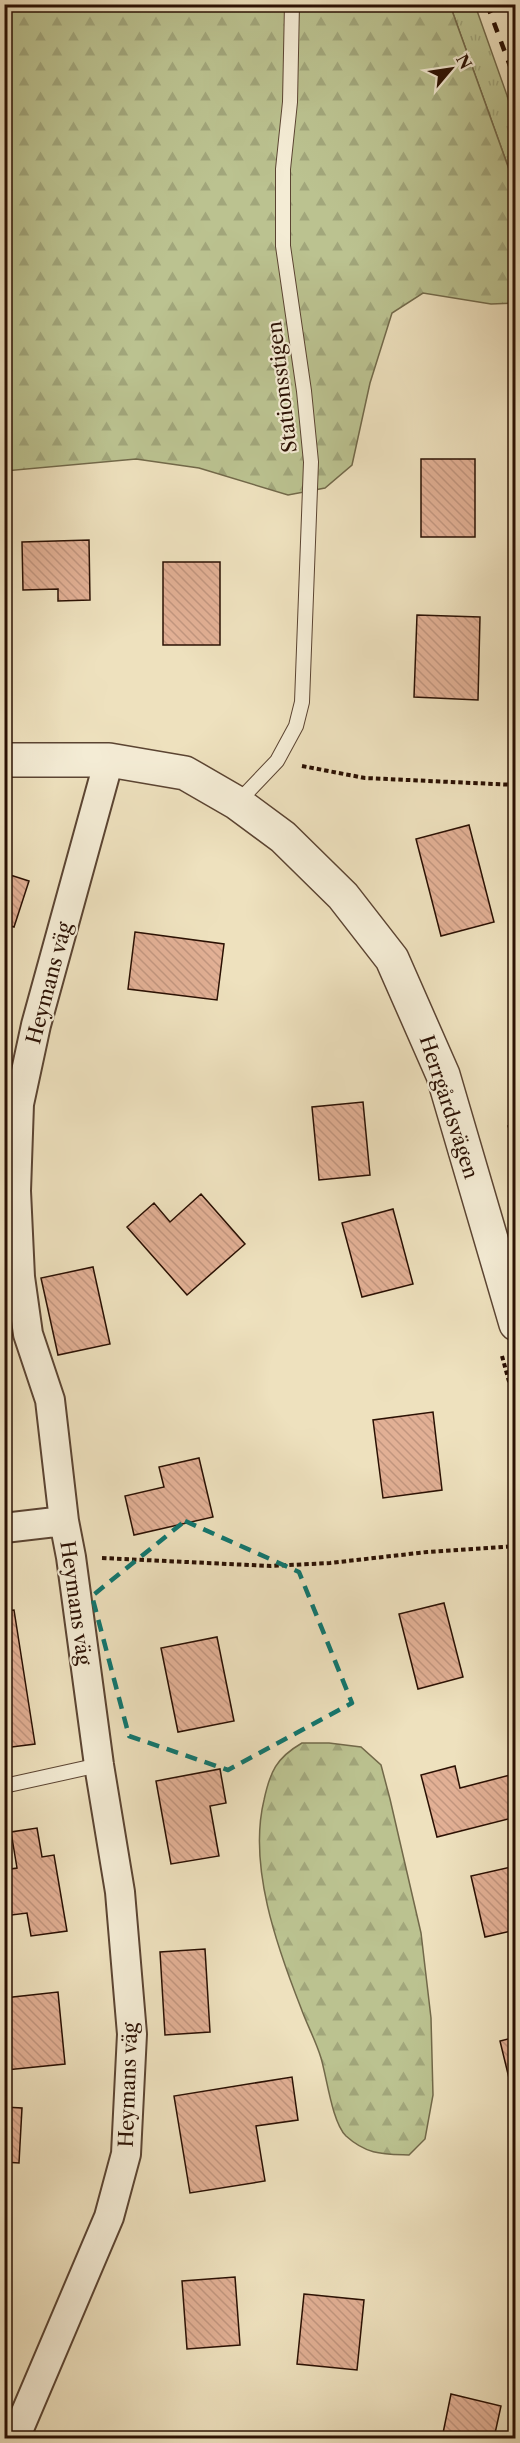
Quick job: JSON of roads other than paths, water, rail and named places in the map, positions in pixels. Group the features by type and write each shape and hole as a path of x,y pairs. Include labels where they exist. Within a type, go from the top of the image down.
{"street":[{"name":"Herrgårdsvägen","path":"4,760 109,760 185,773 237,803 283,837 343,896 392,959 443,1075 507,1334"},
{"name":"Heymans väg","path":"15,2439 109,2217 126,2154 132,2034 120,1892 99,1766 71,1557 64,1521 50,1400 28,1334 20,1276 16,1191 19,1104 36,1025 109,760"},
{"path":"4,1528 64,1521"}],"lane":[{"name":"Stationsstigen","path":"237,803 277,761 296,726 302,702 311,462 304,391 283,246 283,169 290,102 292,4"},
{"path":"4,1785 99,1766"}],"railway":[{"path":"487,4 516,82"}]}
